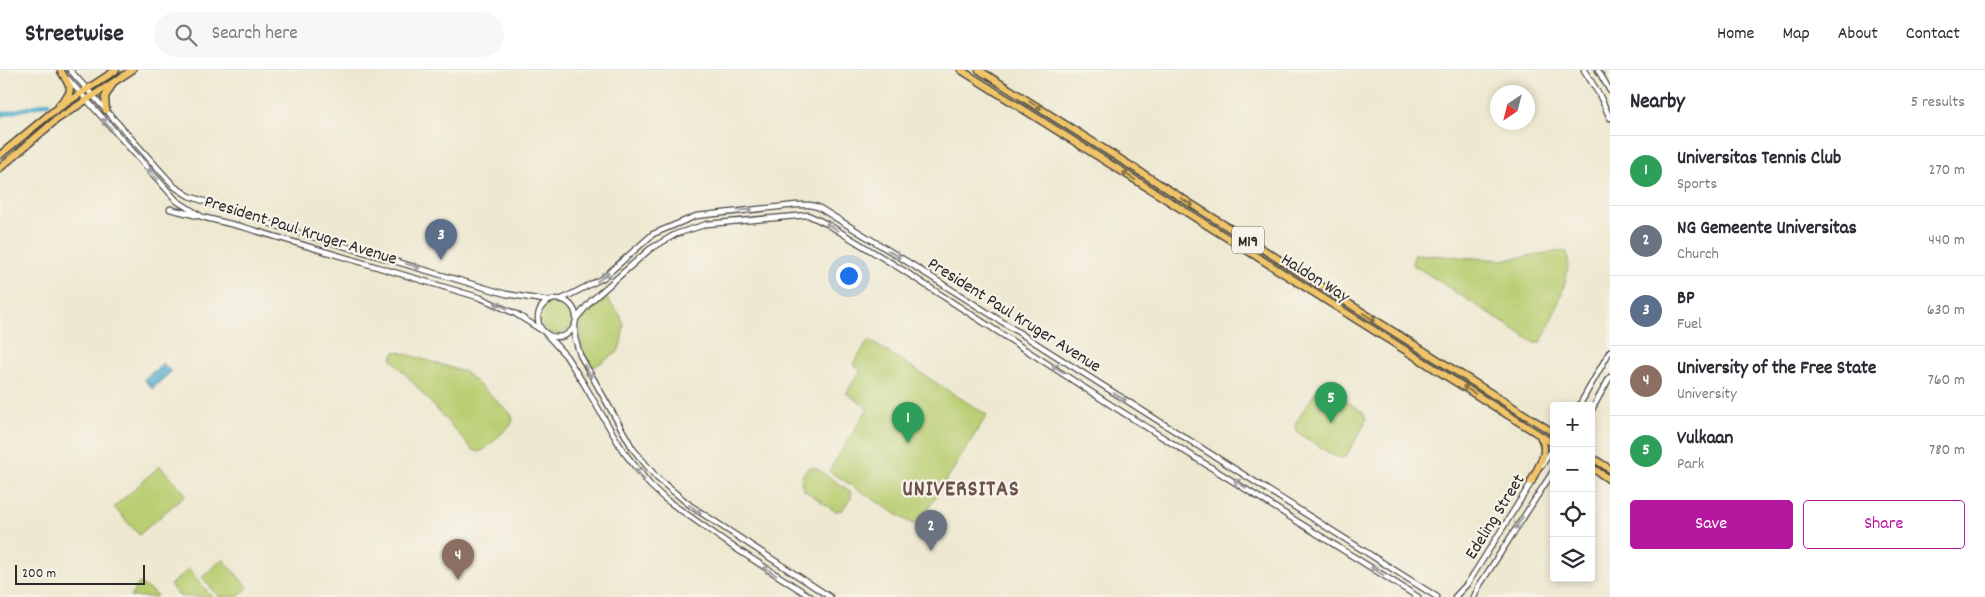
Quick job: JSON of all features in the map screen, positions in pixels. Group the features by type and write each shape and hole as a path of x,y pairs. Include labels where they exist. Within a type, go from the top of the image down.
{"highway":[{"path":"0,155 51,113 116,70"},
{"path":"0,168 56,120 132,70"},
{"name":"Haldon Way","path":"961,70 1550,442"},
{"name":"Haldon Way","path":"979,70 1550,430"},
{"path":"51,113 70,91 69,84 61,71"},
{"path":"106,110 105,97 108,89 116,80"},
{"path":"1014,103 1019,95"},
{"path":"1058,132 1063,123"},
{"path":"0,163 21,144 31,141"},
{"path":"1102,160 1107,151"},
{"path":"1156,194 1162,185"},
{"path":"1248,251 1253,243"},
{"path":"1298,283 1303,275"},
{"path":"1394,343 1399,336"},
{"path":"1451,379 1456,371"},
{"path":"1491,404 1495,396"},
{"path":"1531,482 1545,449 1539,435"},
{"path":"1595,460 1610,469"},
{"path":"1595,470 1610,480"}],"street":[{"name":"President Paul Kruger Avenue","path":"70,70 175,187 189,196 289,230 454,277 506,294 549,301"},
{"path":"1584,70 1599,94 1610,118"},
{"path":"1598,70 1610,91"},
{"name":"President Paul Kruger Avenue","path":"61,71 177,201 202,217 243,227 494,303 516,314 544,332 566,356 623,451 650,485 665,499 732,546 811,597"},
{"name":"President Paul Kruger Avenue","path":"560,300 595,284 653,234 683,220 696,216 782,206 814,206 906,261 1437,597"},
{"path":"170,209 202,217"},
{"name":"President Paul Kruger Avenue","path":"575,322 591,301 650,249 676,234 707,224 808,215 817,218 901,269 1105,401 1418,597"},
{"path":"450,289 454,277"},
{"path":"575,322 566,335 559,337 544,332 540,326 538,314 544,304 549,301 560,300 568,303 572,308 575,322 575,338 580,355 633,449 650,471 665,486 691,506 830,597"},
{"path":"1581,402 1610,351"},
{"path":"1595,404 1610,377"},
{"name":"Edeling Street","path":"1455,597 1468,583 1553,447"},
{"name":"Edeling Street","path":"1474,597 1479,586 1550,476"},
{"path":"1273,506 1278,497"}],"green space":[{"path":"1562,251 1567,252 1567,274 1560,298 1541,343 1535,343 1412,264 1415,254 1502,260"},
{"path":"604,295 620,315 624,325 618,352 592,368 582,347 580,328 588,311"},
{"path":"557,300 569,305 574,317 569,329 557,334 545,329 540,317 545,305"},
{"path":"869,340 987,415 920,522 912,524 829,471 868,408 846,393 861,370 853,364"},
{"path":"396,351 465,372 510,413 513,419 511,425 484,450 478,452 472,449 391,358"},
{"path":"1321,387 1326,388 1363,412 1366,418 1365,424 1346,456 1341,458 1298,433 1295,427 1296,422 1316,391"},
{"path":"160,466 186,494 139,535 114,507"},
{"path":"814,467 851,492 851,498 842,510 835,511 804,490 801,484 803,476 808,468"},
{"path":"223,559 248,588 237,597 219,597 202,577"},
{"path":"189,569 212,597 180,597 170,585"},
{"path":"139,583 157,595 156,597 130,597"}],"water":[{"path":"163,363 171,372 152,389 144,379"}],"waterway":[{"path":"0,115 48,103"}],"place":[{"name":"BP","path":"441,260"},
{"name":"Vulkaan","path":"1331,423"},
{"name":"Universitas Tennis Club","path":"908,443"},
{"name":"NG Gemeente Universitas","path":"931,551"},
{"name":"University of the Free State","path":"458,580"}],"district":[{"name":"UNIVERSITAS","path":"961,487"}]}
